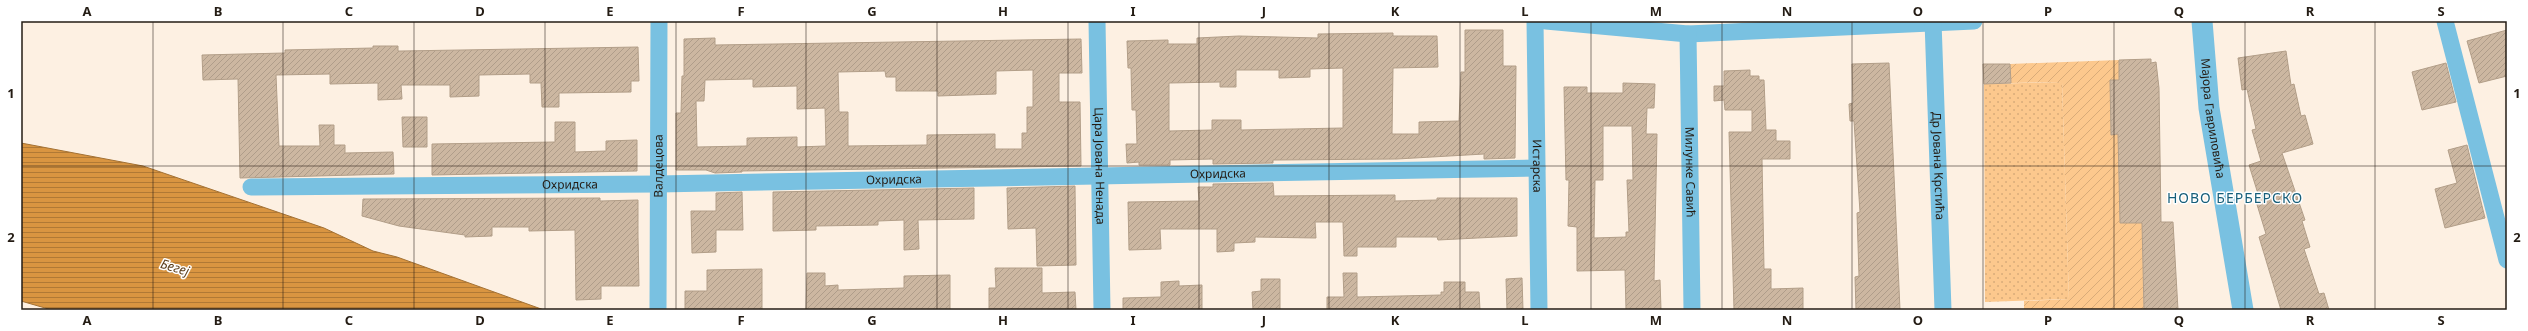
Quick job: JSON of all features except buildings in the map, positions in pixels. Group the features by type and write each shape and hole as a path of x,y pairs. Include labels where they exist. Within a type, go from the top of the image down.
{"street":[{"name":"Валдецова","path":"658,310 659,21"},
{"name":"Цара Јована Ненада","path":"1098,21 1102,310"},
{"name":"Истарска","path":"1535,21 1539,310"},
{"path":"1546,21 1688,34 1974,21"},
{"name":"Мајора Гавриловића","path":"2202,21 2209,108 2243,310"},
{"path":"2445,21 2507,260"},
{"name":"Др Јована Крстића","path":"1933,22 1943,310"},
{"name":"Милунке Савић","path":"1688,34 1692,310"},
{"name":"Охридска","path":"251,187 658,184 1537,168"}],"shaded area":[{"path":"2119,60 2119,80 2110,80 2111,134 2118,134 2120,223 2142,223 2144,310 2024,310 2024,301 2069,299 2062,82 2011,83 2010,64"},
{"path":"2062,82 2069,299 1985,302 1984,84"}],"water":[{"name":"Бегеј","path":"21,143 143,166 324,228 373,251 397,257 544,310 52,310 21,301"}],"district":[{"name":"НОВО БЕРБЕРСКО","path":"2235,198"}]}
